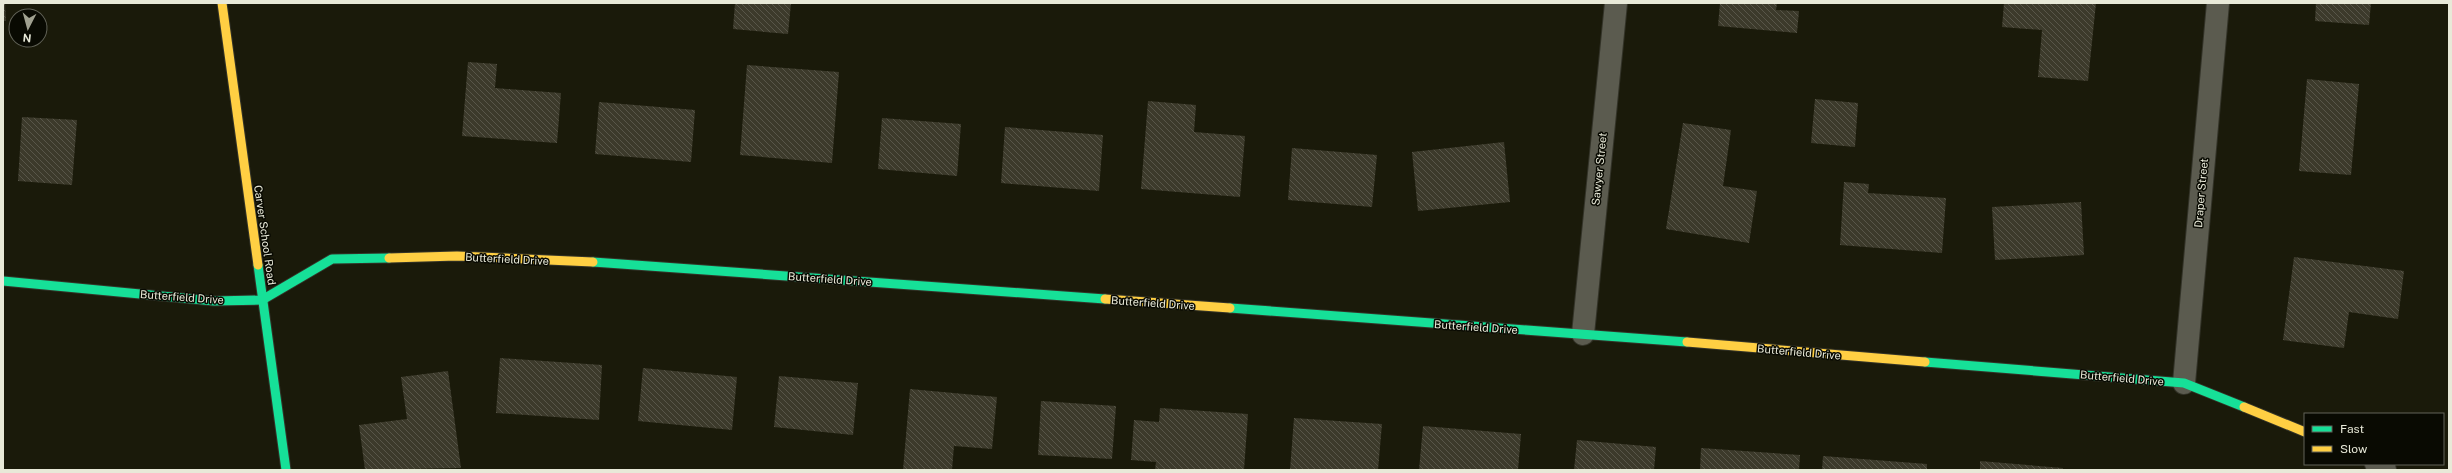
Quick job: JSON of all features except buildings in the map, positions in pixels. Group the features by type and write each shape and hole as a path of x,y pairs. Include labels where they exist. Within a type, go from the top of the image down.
{"street":[{"name":"Carver School Road","path":"222,3 286,470"},
{"name":"Sawyer Street","path":"1583,334 1616,3"},
{"name":"Draper Street","path":"2184,383 2218,3"},
{"name":"Butterfield Drive","path":"3,281 214,301 262,300 332,259 457,256 617,263 1583,334 2184,383 2304,432"}],"traffic: fast":[{"path":"3,281 214,301 262,300 332,259 389,258"},
{"path":"593,262 1105,299"},
{"path":"258,265 286,470"},
{"path":"1230,308 1687,342"},
{"path":"1925,362 2184,383 2244,407"}],"traffic: slow":[{"path":"222,3 258,265"},
{"path":"389,258 457,256 593,262"},
{"path":"1105,299 1230,308"},
{"path":"1687,342 1925,362"},
{"path":"2244,407 2304,432"}]}
